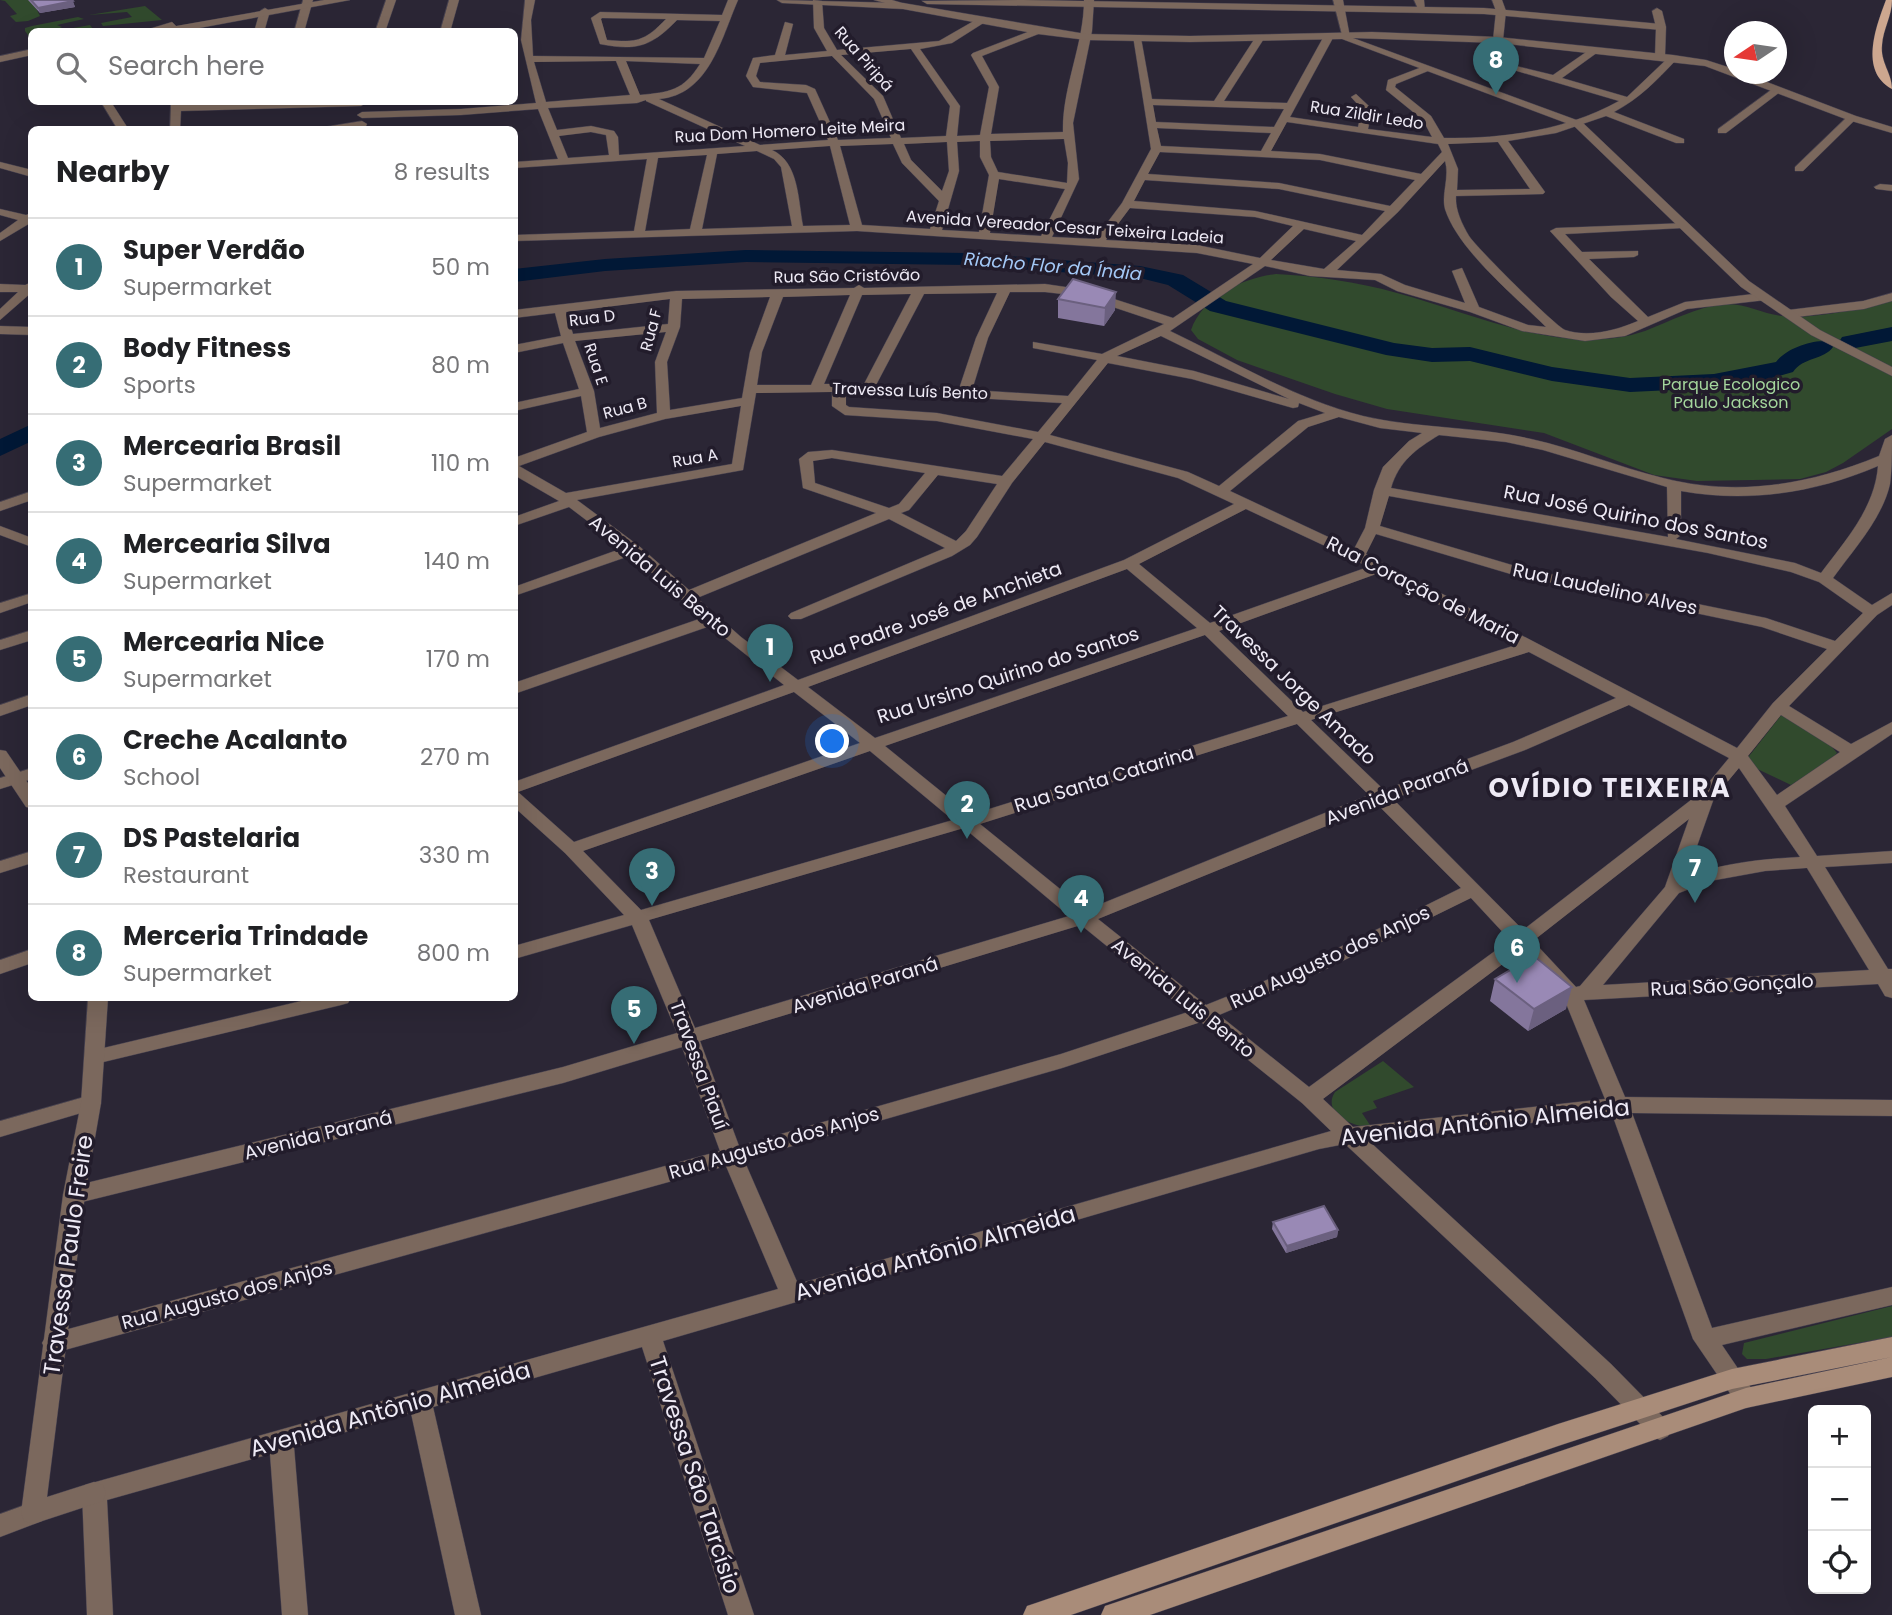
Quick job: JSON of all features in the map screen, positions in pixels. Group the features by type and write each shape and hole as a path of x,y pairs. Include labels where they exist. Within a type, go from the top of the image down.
{"main road":[{"path":"1891,0 1876,52 1879,68 1892,86"},
{"path":"1036,1615 1640,1408 1739,1388 1892,1347"},
{"path":"1114,1615 1660,1429 1739,1388 1892,1367"},
{"path":"1542,1441 1558,1464"},
{"path":"1171,1567 1181,1592"}],"street":[{"path":"177,28 308,1 345,0"},
{"path":"381,28 391,0"},
{"path":"446,28 454,0"},
{"path":"530,0 524,20 529,59 564,161"},
{"path":"341,126 460,106 637,100 685,90 706,61 733,0"},
{"path":"782,0 877,1 1038,31 1086,37 1337,35 1498,40 1660,56 1706,63 1724,69"},
{"path":"890,0 1421,4 1661,27"},
{"path":"1497,0 1501,11 1498,40"},
{"path":"177,28 308,1"},
{"path":"300,28 308,1"},
{"name":"Rua Piripá","path":"817,1 820,33 835,54 879,98 906,162 946,200"},
{"path":"1044,241 1071,187 1075,171 1068,120 1086,37 1089,2"},
{"path":"1265,153 1290,106 1337,35 1339,3"},
{"path":"261,28 265,11"},
{"path":"1657,11 1661,27 1660,56"},
{"path":"673,18 645,44 612,43 602,40 597,15 725,18"},
{"path":"857,228 834,143 809,89 757,85 751,76 755,61 914,47 949,41 982,20"},
{"path":"779,58 788,24"},
{"path":"984,237 994,175 987,164 985,136 994,87 976,55 1038,31"},
{"path":"1337,35 1578,124 1605,146 1744,283 1847,350 1892,372"},
{"path":"1218,103 1261,37"},
{"path":"1098,243 1127,204 1156,149 1136,38"},
{"path":"603,58 612,43"},
{"path":"914,47 954,102 954,171 935,233"},
{"path":"1554,79 1595,50"},
{"path":"0,61 28,56"},
{"path":"620,58 637,100"},
{"name":"Rua Zildir Ledo","path":"1153,125 1335,124 1445,146 1578,124 1629,100 1673,58"},
{"path":"529,59 706,61"},
{"path":"1503,64 1629,100"},
{"path":"1425,69 1392,82 1390,88 1427,118 1445,146 1453,169 1450,207 1473,250 1561,335"},
{"path":"1766,84 1852,118 1892,130"},
{"path":"1722,131 1779,89"},
{"path":"1356,97 1367,109 1362,131"},
{"path":"650,99 778,157 786,167 797,230"},
{"path":"1148,102 1290,106"},
{"path":"108,105 121,126"},
{"path":"176,105 176,126"},
{"path":"361,105 362,123"},
{"path":"1604,112 1680,141"},
{"path":"417,113 417,126"},
{"path":"1799,169 1852,118"},
{"path":"554,133 591,129 610,133 614,158"},
{"name":"Rua Dom Homero Leite Meira","path":"518,165 755,147 985,136 1068,135"},
{"path":"1452,193 1537,190 1501,138"},
{"path":"1326,274 1394,210 1423,178 1445,146"},
{"path":"1156,149 1335,159 1423,178"},
{"path":"695,233 713,150"},
{"path":"639,236 653,154"},
{"path":"0,165 28,173"},
{"path":"994,175 1071,187"},
{"path":"1142,177 1279,186 1394,210"},
{"path":"1127,204 1255,214 1365,239"},
{"path":"0,212 28,217"},
{"path":"0,238 28,218"},
{"path":"796,616 957,548 976,527 1006,481 1069,400 1107,356 1175,323 1264,261 1302,224"},
{"path":"1648,323 1578,257 1556,231 1683,225"},
{"name":"Avenida Vereador Cesar Teixeira Ladeia","path":"518,238 857,228 1197,249 1326,274 1377,277 1401,288 1474,309 1507,323 1561,335 1611,335 1648,323 1685,306 1762,297"},
{"path":"1578,257 1634,253"},
{"path":"1458,271 1474,309"},
{"path":"0,288 28,287"},
{"path":"0,316 28,289"},
{"path":"816,388 859,289"},
{"name":"Rua São Cristóvão","path":"518,313 676,295 859,289 1005,289 1070,290 1175,323"},
{"path":"964,393 982,338 1005,289"},
{"path":"868,388 919,290"},
{"name":"Rua A","path":"567,500 736,468 758,343 779,293"},
{"name":"Rua F","path":"664,415 661,362 674,327 676,295"},
{"path":"1788,314 1864,305 1892,297"},
{"name":"Rua E","path":"559,307 574,359 587,391 594,434"},
{"name":"Rua D","path":"518,348 569,338 674,327"},
{"path":"0,330 28,331"},
{"path":"1161,331 1335,414"},
{"path":"1037,345 1107,356 1207,378 1377,423 1524,441 1674,485 1739,492 1778,491 1839,478 1885,458"},
{"name":"Travessa Luís Bento","path":"749,395 816,388 868,388 1069,400"},
{"name":"Rua Coração de Maria","path":"839,388 839,406 845,411 937,417 1042,437 1164,469 1222,491 1358,556 1739,756 1776,804 1889,981"},
{"path":"518,406 587,391"},
{"name":"Rua B","path":"518,462 594,434 749,395"},
{"path":"1222,491 1296,429 1335,414"},
{"path":"1358,556 1372,528 1381,490 1390,467 1399,457 1436,430"},
{"path":"1824,579 1880,495 1886,470 1885,458 1892,439"},
{"path":"957,548 889,513 808,485 806,459 813,455 832,454 1006,481"},
{"path":"686,597 904,506 935,470"},
{"name":"Avenida Luis Bento","path":"518,472 567,500 634,549 712,620 794,687 871,743 1309,1098 1660,1429"},
{"path":"1674,485 1674,536"},
{"name":"Rua José Quirino dos Santos","path":"1381,490 1721,551 1795,568 1824,579 1872,612"},
{"path":"0,507 28,496"},
{"path":"518,520 567,500"},
{"name":"Rua Padre José de Anchieta","path":"518,787 1129,563 1247,503"},
{"name":"Rua Laudelino Alves","path":"1372,528 1519,572 1766,624 1839,648"},
{"path":"0,530 28,539"},
{"path":"518,591 634,549"},
{"name":"Travessa Jorge Amado","path":"1129,563 1209,631 1381,797 1521,941 1578,993"},
{"name":"Rua Ursino Quirino do Santos","path":"571,849 871,743 1209,631 1379,568"},
{"path":"0,608 28,598"},
{"path":"1309,1098 1521,941 1706,797 1779,707 1872,612 1892,598"},
{"path":"518,688 712,620"},
{"path":"0,645 28,636"},
{"name":"Rua Santa Catarina","path":"518,952 966,822 1531,646"},
{"name":"Avenida Paraná","path":"74,1195 563,1075 1084,918 1381,797 1520,746 1630,698"},
{"path":"0,710 28,700"},
{"path":"1779,707 1852,752"},
{"path":"1776,804 1892,727"},
{"path":"0,755 28,797"},
{"path":"1706,797 1673,889 1578,993 1705,1339 1739,1388"},
{"name":"Travessa Piauí","path":"518,801 571,849 639,919 657,958 732,1156 792,1295"},
{"path":"1673,889 1706,876 1736,869 1892,857"},
{"path":"0,867 28,858"},
{"name":"Rua Augusto dos Anjos","path":"54,1343 732,1156 1087,1052 1204,1013 1356,949 1473,889"},
{"path":"0,967 28,957"},
{"name":"Rua São Gonçalo","path":"1578,993 1889,981"},
{"name":"Travessa Paulo Freire","path":"33,1513 74,1195 91,1103 98,1001"},
{"path":"95,1056 328,1001"},
{"path":"0,1129 91,1103"},
{"name":"Avenida Antônio Almeida","path":"0,1526 94,1493 650,1336 1319,1141 1351,1135 1619,1105 1892,1108"},
{"path":"1705,1339 1892,1296"},
{"name":"Travessa São Tarcísio","path":"650,1336 741,1615"},
{"path":"421,1401 468,1615"},
{"path":"281,1440 295,1615"},
{"path":"94,1493 100,1615"}],"green space":[{"path":"0,0 32,0 40,16 16,22 10,16 17,14 5,1"},
{"path":"145,6 162,20 103,26 101,23 132,17 127,12 89,15"},
{"path":"78,17 84,19 57,25 62,27 60,28 28,28 28,35 25,28"},
{"name":"Parque Ecologico Paulo Jackson","path":"1276,274 1367,286 1515,329 1578,339 1634,334 1694,311 1725,304 1796,317 1837,312 1892,300 1892,429 1843,463 1826,472 1800,479 1697,481 1654,475 1544,433 1387,409 1237,360 1198,339 1191,330 1197,318 1214,298 1250,280"},
{"path":"1783,713 1826,740 1837,753 1830,761 1791,785 1751,766 1746,760"},
{"path":"1383,1061 1414,1087 1373,1101 1377,1108 1362,1113 1372,1128 1342,1118 1332,1107 1335,1092"},
{"path":"1892,1306 1892,1337 1766,1359 1747,1359 1742,1354 1744,1343"}],"building":[{"path":"31,0 72,0 73,1 38,8"},
{"path":"1073,279 1116,292 1105,308 1058,299"},
{"path":"1534,956 1572,987 1534,1009 1495,979"},
{"path":"1324,1206 1338,1230 1287,1246 1273,1222"}],"waterway":[{"name":"Riacho Flor da Índia","path":"518,276 605,265 746,256 968,259 1140,272 1175,280 1218,306 1394,350 1432,355 1470,354 1552,374 1630,385 1714,381 1761,374 1785,367 1790,359 1822,347"},
{"name":"Riacho Flor da Índia","path":"1850,342 1892,334"},
{"name":"Riacho Flor da Índia","path":"0,449 28,433"}],"place":[{"name":"Merceria Trindade","path":"1496,95"},
{"name":"Super Verdão","path":"770,682"},
{"name":"Body Fitness","path":"967,839"},
{"name":"DS Pastelaria","path":"1695,903"},
{"name":"Mercearia Brasil","path":"652,906"},
{"name":"Mercearia Silva","path":"1081,933"},
{"name":"Creche Acalanto","path":"1517,983"},
{"name":"Mercearia Nice","path":"634,1044"}],"district":[{"name":"OVÍDIO TEIXEIRA","path":"1610,788"}]}
